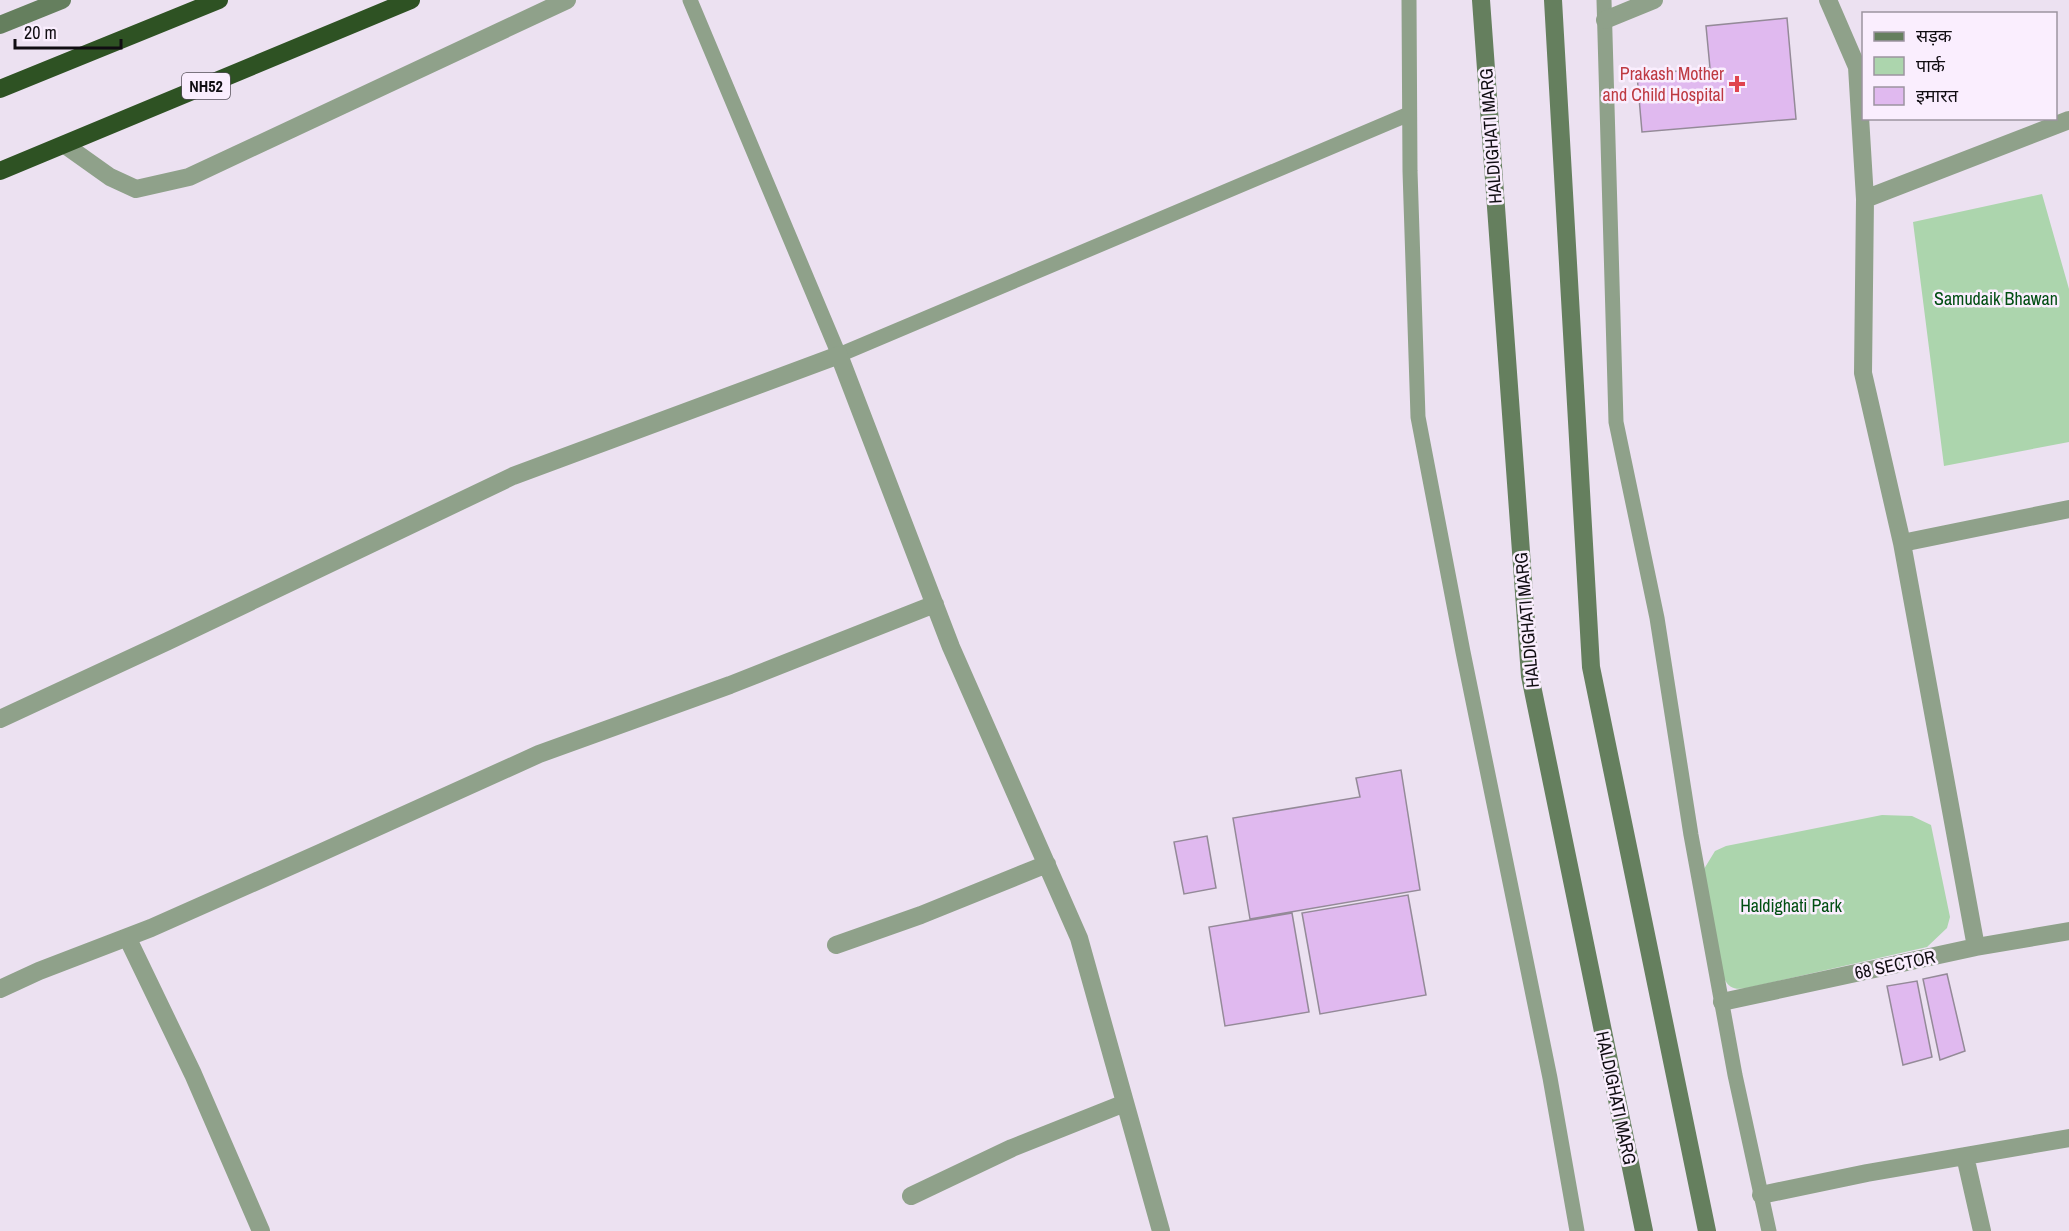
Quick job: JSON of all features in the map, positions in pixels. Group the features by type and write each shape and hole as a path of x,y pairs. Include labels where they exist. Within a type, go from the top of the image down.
{"highway":[{"path":"0,89 219,0"},
{"name":"NH52","path":"0,171 411,0"}],"street":[{"path":"0,25 62,0"},
{"path":"65,145 110,177 136,189 189,177 567,0"},
{"name":"HALDIGHATI MARG","path":"1481,0 1530,676 1644,1231"},
{"path":"1553,0 1592,667 1707,1231"},
{"path":"1605,20 1654,0"},
{"path":"1828,0 1857,67 1865,199 1863,373 1902,543 1976,947"},
{"path":"1865,199 2069,120"},
{"path":"0,719 513,476 839,355 951,647 1079,938 1161,1231"},
{"path":"1902,543 2069,509"},
{"path":"0,989 320,854 539,754 730,685 935,604"},
{"path":"836,945 921,915 1047,864"},
{"name":"68 SECTOR","path":"1722,1002 1976,947 2069,931"},
{"path":"126,937 193,1074 261,1231"},
{"path":"911,1196 1012,1148 1125,1103"},
{"path":"1761,1195 1867,1173 2069,1138"},
{"path":"1965,1156 1982,1231"}],"lane":[{"path":"690,0 839,355 1409,114"},
{"path":"1409,0 1409,114 1418,417 1463,652 1550,1078 1577,1231"},
{"path":"1604,0 1617,422 1657,618 1691,835 1735,1075 1769,1231"}],"green space":[{"name":"Samudaik Bhawan","path":"2042,194 2069,289 2069,442 1944,466 1913,222"},
{"name":"Haldighati Park","path":"1882,815 1912,816 1931,825 1950,917 1947,928 1927,947 1747,988 1731,987 1724,978 1704,869 1715,851 1726,846"}],"building":[{"path":"1787,18 1796,119 1642,132 1637,75 1710,68 1706,26"},
{"path":"1401,770 1420,890 1250,919 1233,818 1360,797 1356,778"},
{"path":"1207,836 1216,888 1184,894 1174,842"},
{"path":"1408,895 1426,995 1320,1014 1302,913"},
{"path":"1292,913 1309,1012 1225,1026 1209,927"},
{"path":"1947,974 1965,1051 1940,1060 1923,979"},
{"path":"1917,981 1932,1057 1903,1065 1887,986"}],"place":[{"name":"Prakash Mother and Child Hospital","path":"1737,84"}]}
